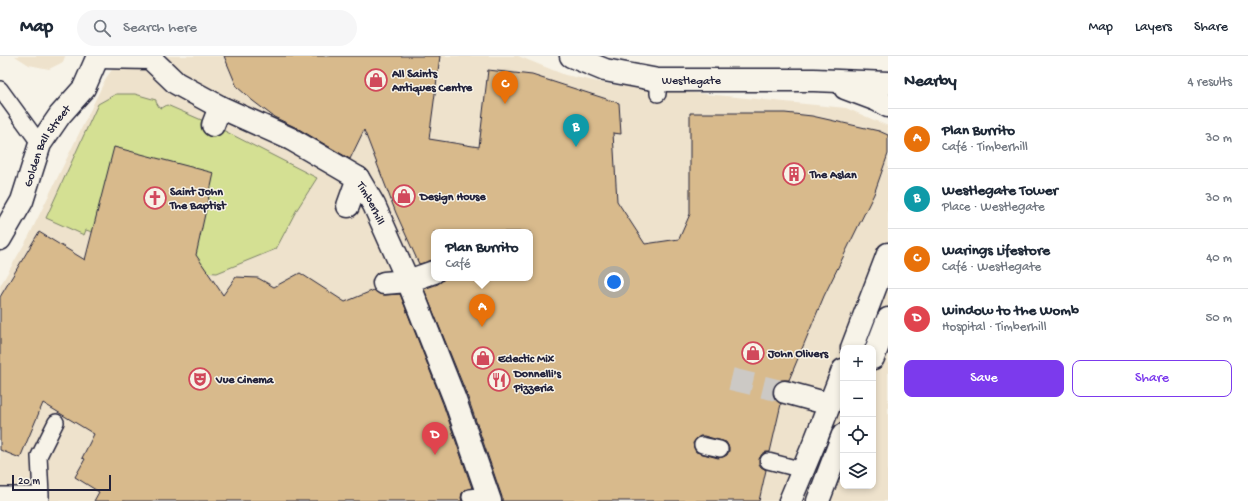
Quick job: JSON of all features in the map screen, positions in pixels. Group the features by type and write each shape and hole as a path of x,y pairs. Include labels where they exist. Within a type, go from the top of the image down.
{"street":[{"name":"Timberhill","path":"98,56 150,58 176,83 217,116 291,139 358,178 374,205 408,281 455,400 483,498"},
{"name":"Golden Ball Street","path":"0,239 22,201 40,144 60,115 84,88 98,56"},
{"name":"Westlegate","path":"571,56 605,70 658,87 814,80 888,83"},
{"name":"Westlegate","path":"814,80 850,90 877,100 888,106"},
{"path":"348,206 358,178"},
{"path":"853,345 888,254"},
{"path":"384,283 408,281 431,273"},
{"path":"876,350 888,319"},
{"path":"790,501 840,377"},
{"path":"785,392 829,404"},
{"path":"818,501 840,443"}],"lane":[{"path":"0,89 40,144"},
{"path":"0,495 41,498 39,456 56,422"},
{"path":"702,445 720,449"},
{"path":"768,461 803,470"}],"shaded area":[{"path":"15,56 65,56 63,62 49,69 29,65"},
{"path":"122,56 518,56 565,75 614,85 846,108 888,126 888,501 0,501 0,286 29,236 106,78"}],"green space":[{"path":"116,94 135,94 156,100 159,107 162,108 167,105 213,125 317,178 296,211 276,249 217,273 187,271 104,236 86,230 84,235 46,218 98,104"}],"building":[{"path":"224,56 440,56 429,139 479,147 488,70 532,75 619,103 621,134 613,133 617,201 645,244 679,239 690,214 690,113 785,113 812,116 879,131 888,135 888,154 874,194 824,296 789,380 781,380 773,388 773,396 781,404 770,452 762,454 759,459 759,464 766,470 759,501 502,501 502,497 467,395 424,289 438,284 442,281 533,281 533,229 431,229 431,261 419,264 396,213 364,130 350,159 297,128 274,117 237,87","holes":["700,436 726,442 729,447 729,451 727,455 718,458 696,452 693,443"]},
{"name":"Vue Cinema","path":"114,147 214,173 196,255 223,295 236,277 258,278 274,287 300,273 345,302 374,290 379,294 385,295 400,294 443,404 472,488 465,490 462,493 462,501 94,501 99,492 75,477 85,459 82,458 94,434 43,403 20,458 0,450 0,297 39,232 85,260"}],"tunnel":[{"path":"731,379 785,392"}],"place":[{"name":"All Saints Antiques Centre","path":"376,80"},
{"name":"Warings Lifestore","path":"505,104"},
{"name":"Westlegate Tower","path":"576,147"},
{"name":"The Aslan","path":"794,174"},
{"name":"Design House","path":"404,196"},
{"name":"Saint John The Baptist","path":"155,198"},
{"name":"Plan Burrito","path":"482,327"},
{"name":"John Olivers","path":"753,353"},
{"name":"Eclectic Mix","path":"483,358"},
{"name":"Vue Cinema","path":"200,379"},
{"name":"Donnelli's Pizzeria","path":"499,380"},
{"name":"Window to the Womb","path":"435,455"}]}
